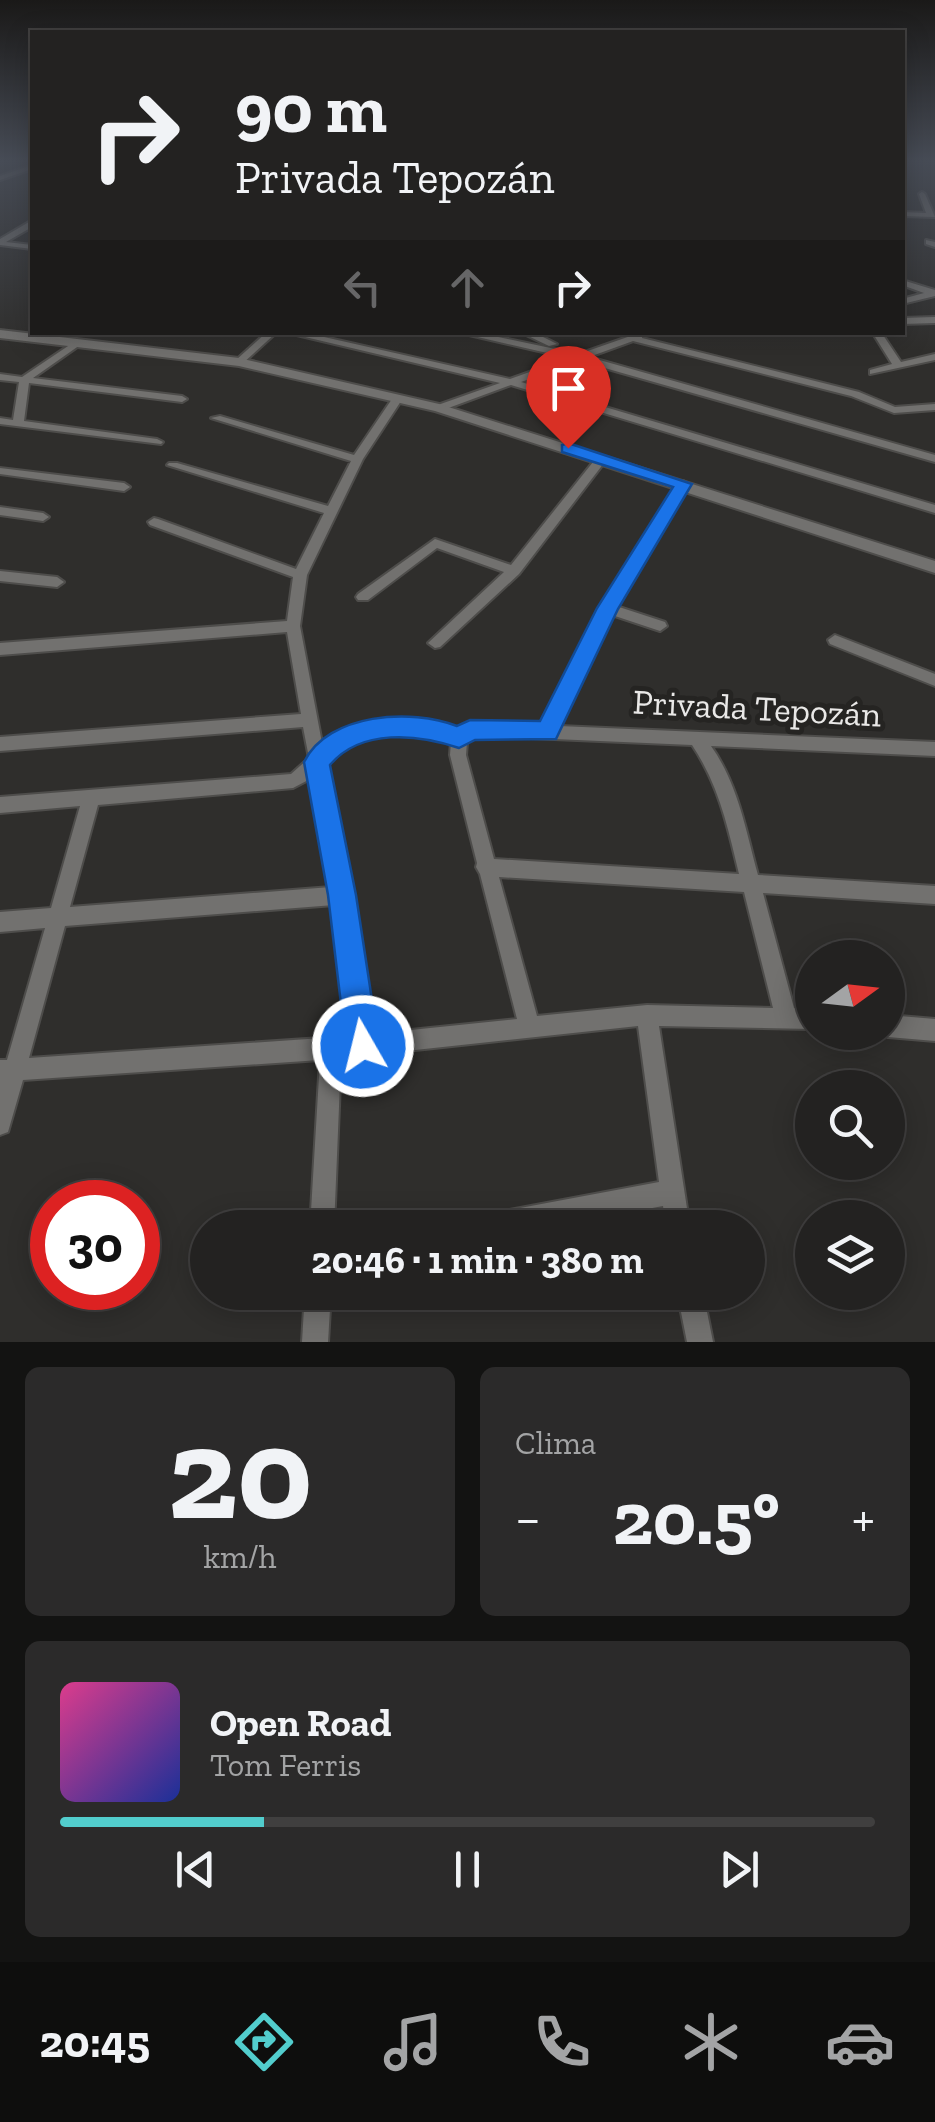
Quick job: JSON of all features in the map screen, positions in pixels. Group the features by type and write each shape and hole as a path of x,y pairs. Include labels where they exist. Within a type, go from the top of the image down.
{"main road":[{"path":"0,334 239,362 440,408 935,567"}],"street":[{"path":"0,242 30,225"},
{"path":"0,242 30,247"},
{"path":"905,283 934,293"},
{"path":"905,301 934,293"},
{"path":"905,322 933,324"},
{"path":"239,362 270,335"},
{"path":"301,335 510,382 769,456 935,509"},
{"path":"474,335 578,357 935,459"},
{"path":"530,335 578,357"},
{"path":"440,408 638,335"},
{"path":"645,335 855,394 900,412 935,407"},
{"path":"878,335 898,366"},
{"path":"18,423 24,380 77,344"},
{"path":"873,372 935,357"},
{"path":"0,376 182,399"},
{"path":"363,1046 342,895 294,626 300,575 357,459 398,398"},
{"path":"216,418 357,459"},
{"path":"0,421 157,442"},
{"path":"435,643 514,570 600,459"},
{"path":"173,464 332,511"},
{"path":"0,471 124,487"},
{"path":"548,732 608,608 684,484"},
{"path":"0,511 43,516"},
{"path":"154,522 300,575"},
{"path":"363,597 434,543 514,570"},
{"path":"0,576 57,582"},
{"path":"608,608 660,626"},
{"path":"0,649 294,626"},
{"path":"835,640 935,680"},
{"path":"0,744 310,720"},
{"name":"Privada Tepozán","path":"0,805 293,781 333,743 383,728 433,727 459,738 470,730 935,749"},
{"path":"695,737 714,764 728,796 786,1016"},
{"path":"459,738 458,755 529,1025"},
{"path":"0,1124 8,1070 59,918 91,798"},
{"path":"486,866 935,895"},
{"path":"0,922 342,895"},
{"path":"8,1070 363,1046 646,1015 795,1017"},
{"path":"646,1015 675,1210"},
{"path":"905,1027 935,1030"},
{"path":"323,1210 331,1048"},
{"path":"574,1210 672,1192"},
{"path":"315,1342 317,1310"},
{"path":"694,1310 700,1342"}],"route":[{"path":"363,1046 342,895 317,762 333,743 383,728 433,727 459,738 470,730 548,732 608,608 684,484 568,448"}]}
